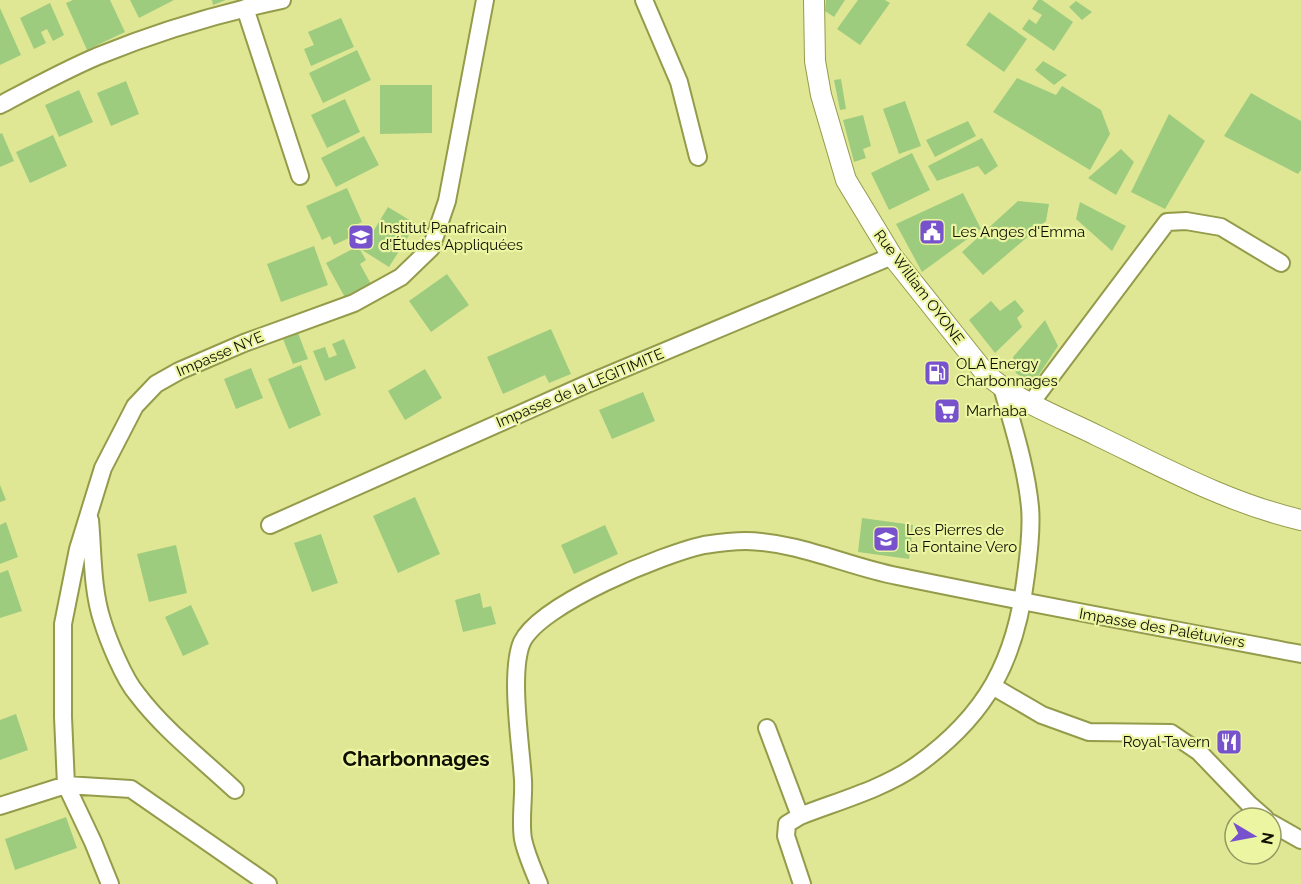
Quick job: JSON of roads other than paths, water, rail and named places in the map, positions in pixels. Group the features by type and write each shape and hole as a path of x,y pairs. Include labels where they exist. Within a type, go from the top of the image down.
{"street":[{"path":"0,105 96,57 147,38 245,8 282,0"},
{"name":"Impasse NYE","path":"66,785 63,624 89,508 103,468 118,436 135,406 156,384 179,371 243,343 354,303 401,277 431,248 447,201 485,0"},
{"path":"644,0 679,82 698,157"},
{"name":"Rue William OYONE","path":"814,0 813,19 821,95 840,163 856,199 892,256 986,374 1002,387 1031,403 1212,491 1271,513 1301,520"},
{"path":"245,8 300,176"},
{"path":"1031,403 1167,222 1186,220 1221,227 1281,263"},
{"name":"Impasse de la LEGITIMITE","path":"270,525 587,384 892,256"},
{"path":"802,884 786,836 787,824 800,816 869,789 915,767 946,743 970,720 994,687 1013,641 1023,602 1029,555 1030,509 1023,462 1002,387"},
{"path":"89,508 94,577 101,620 116,655 136,693 163,722 235,790"},
{"name":"Impasse des Palétuviers","path":"538,884 522,837 523,779 517,724 517,668 522,642 535,624 572,600 612,579 660,559 704,545 744,541 779,543 884,574 1301,654"},
{"path":"994,687 1042,715 1089,732 1171,733 1199,752 1251,806"},
{"path":"767,728 800,816"},
{"path":"66,785 110,884"},
{"path":"0,806 66,785 131,789 268,884"},
{"path":"1283,830 1301,840"}],"place":[{"name":"Les Anges d'Emma","path":"932,232"},
{"name":"Institut Panafricain d'Études Appliquées","path":"361,237"},
{"name":"OLA Energy Charbonnages","path":"937,373"},
{"name":"Marhaba","path":"947,411"},
{"name":"Les Pierres de la Fontaine Vero","path":"886,539"},
{"name":"Royal Tavern","path":"1229,742"}],"district":[{"name":"Charbonnages","path":"416,759"}]}
